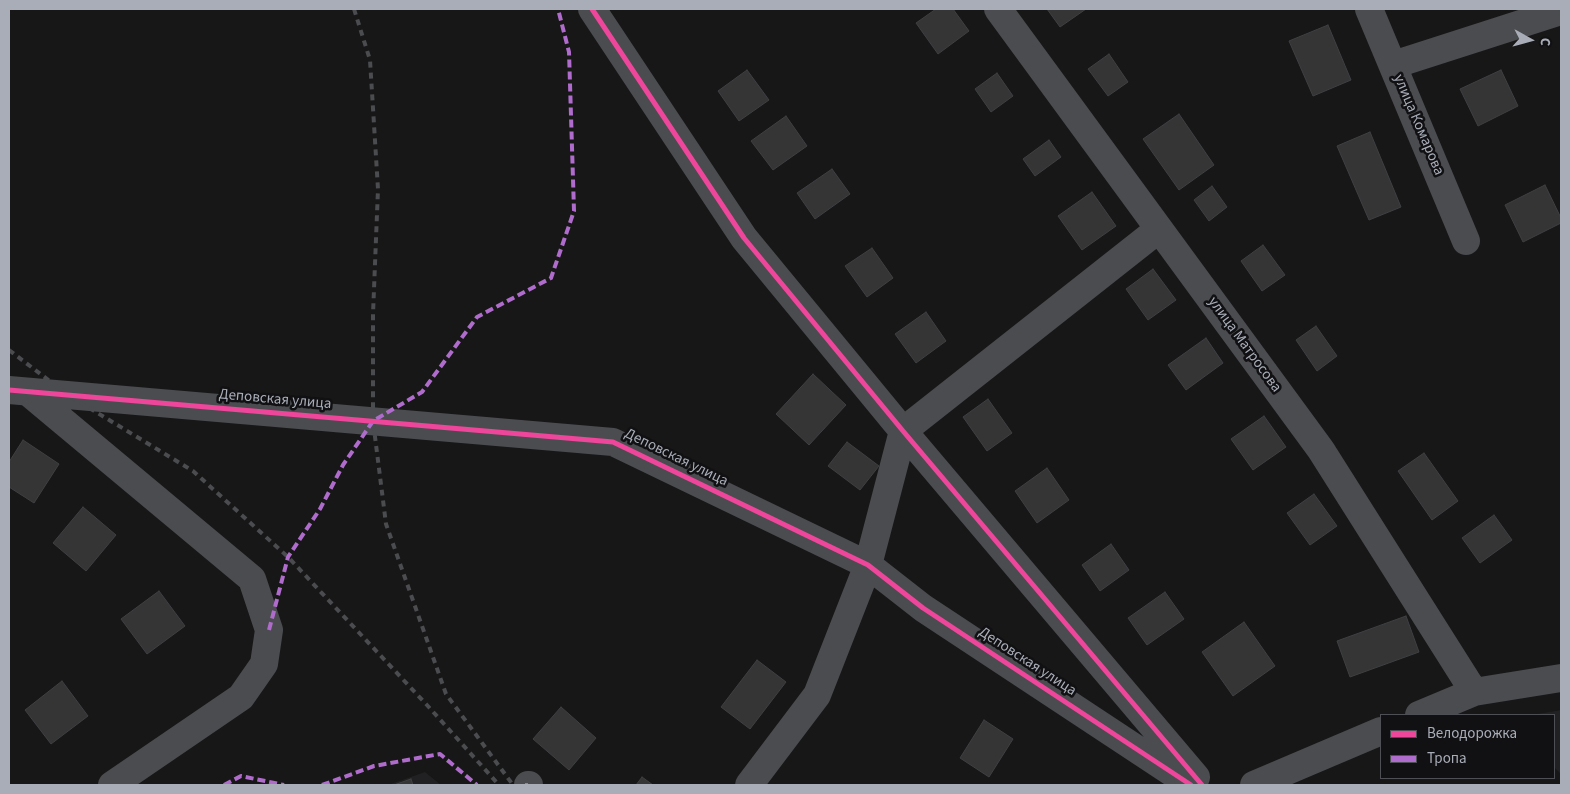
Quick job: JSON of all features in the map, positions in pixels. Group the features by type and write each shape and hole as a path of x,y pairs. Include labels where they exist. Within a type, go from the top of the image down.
{"street":[{"path":"592,9 744,238 903,431 1202,785"},
{"name":"улица Матросова","path":"998,9 1321,450 1474,692"},
{"name":"улица Комарова","path":"1369,9 1466,241"},
{"path":"1393,65 1561,11"},
{"path":"749,785 816,695 868,565 903,431 1159,229"},
{"path":"19,391 252,579 269,630 264,664 242,697 112,785"},
{"name":"Деповская улица","path":"19,391 613,442 868,565 923,608 1191,785"},
{"path":"1422,714 1474,692 1561,678"},
{"path":"1254,785 1380,732"}],"shaded area":[{"path":"1561,710 1561,774 1555,768 1555,714 1538,714"},
{"path":"425,772 441,785 388,785"}],"building":[{"path":"936,9 953,9 969,31 938,54 916,23"},
{"path":"1047,9 1086,9 1060,27"},
{"path":"1328,25 1351,80 1313,96 1289,41"},
{"path":"1109,54 1128,82 1108,96 1088,69"},
{"path":"747,70 769,100 739,121 718,91"},
{"path":"1501,70 1518,106 1478,126 1460,89"},
{"path":"997,73 1013,96 991,112 975,89"},
{"path":"1179,114 1214,165 1179,190 1143,139"},
{"path":"786,116 807,146 773,170 751,141"},
{"path":"1370,132 1401,207 1369,220 1337,146"},
{"path":"1049,140 1061,157 1035,176 1023,159"},
{"path":"832,169 850,194 815,219 797,193"},
{"path":"1545,185 1561,218 1561,223 1523,242 1505,205"},
{"path":"1212,186 1227,207 1209,221 1194,200"},
{"path":"1092,192 1116,226 1082,250 1058,216"},
{"path":"1263,245 1285,275 1262,291 1241,261"},
{"path":"872,248 893,278 867,297 845,266"},
{"path":"1153,269 1176,300 1148,320 1126,289"},
{"path":"926,312 946,341 916,363 895,334"},
{"path":"1316,326 1337,356 1317,371 1296,340"},
{"path":"1206,338 1223,363 1186,390 1168,365"},
{"path":"813,374 846,405 809,445 776,414"},
{"path":"988,399 1012,433 987,451 963,417"},
{"path":"1264,416 1286,447 1253,470 1231,439"},
{"path":"23,440 59,464 34,503 9,487 9,462"},
{"path":"847,442 879,466 860,490 828,466"},
{"path":"1424,453 1458,501 1432,520 1398,471"},
{"path":"1047,468 1069,500 1037,523 1015,491"},
{"path":"1314,494 1337,526 1310,545 1287,513"},
{"path":"83,507 116,535 86,571 53,543"},
{"path":"1494,515 1512,540 1480,563 1462,538"},
{"path":"1111,544 1129,570 1100,591 1082,565"},
{"path":"159,591 185,626 147,654 121,619"},
{"path":"1165,592 1184,619 1147,645 1128,618"},
{"path":"1406,616 1419,652 1350,677 1337,641"},
{"path":"1244,622 1275,666 1233,696 1202,652"},
{"path":"757,660 786,682 750,729 721,707"},
{"path":"62,681 88,716 51,744 25,710"},
{"path":"561,707 596,738 569,770 533,739"},
{"path":"984,720 1013,739 989,777 960,758"},
{"path":"642,777 653,785 636,785"},
{"path":"411,779 413,785 394,785"}],"railway":[{"path":"354,9 370,60 378,189 373,314 373,421 386,524 446,694 513,785"},
{"path":"9,350 68,395 193,471 288,557 499,785"}],"marked path":[{"path":"269,630 288,557 320,509 343,465 373,421 422,392 477,317 551,278 574,211 569,52 558,9"},
{"path":"322,785 374,766 440,754 477,785"},
{"path":"224,785 241,776 284,785"}],"cycle path":[{"path":"592,9 744,238 903,431 1202,785"},
{"path":"9,390 613,442 868,565 923,608 1191,785"}]}
